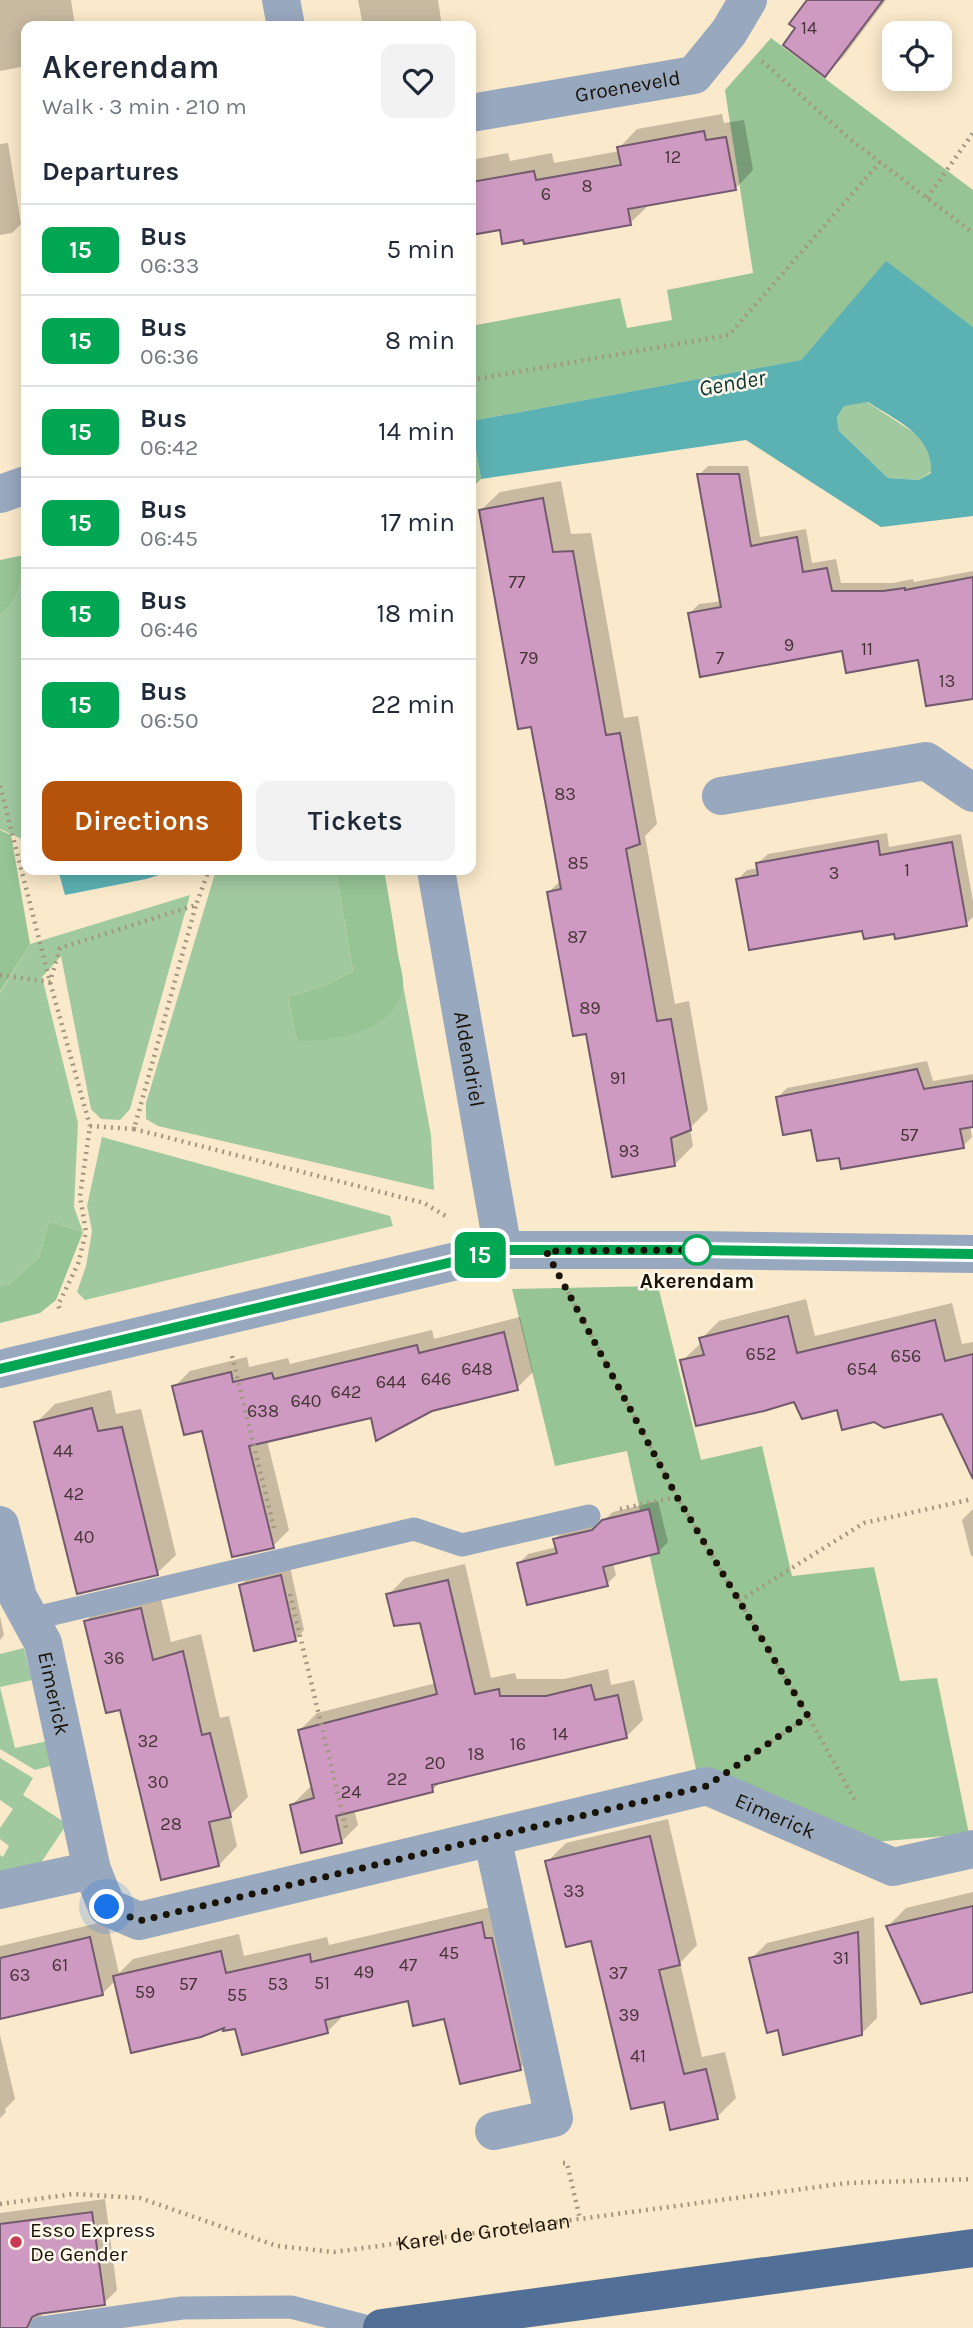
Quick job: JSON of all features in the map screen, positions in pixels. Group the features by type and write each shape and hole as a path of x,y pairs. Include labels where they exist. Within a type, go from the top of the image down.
{"main road":[{"path":"382,2328 973,2248"}],"street":[{"path":"281,0 285,21"},
{"name":"Groeneveld","path":"476,112 694,75 738,16"},
{"path":"0,494 21,487"},
{"path":"721,796 926,761 973,793"},
{"name":"Aldendriel","path":"437,875 503,1250"},
{"path":"0,1369 503,1250 973,1254"},
{"name":"Eimerick","path":"0,1525 18,1597 43,1643 92,1870 107,1907 139,1921 707,1786 893,1867 973,1849"},
{"path":"492,1837 554,2118 512,2127"},
{"path":"0,1890 92,1870"}],"lane":[{"path":"31,1619 414,1530 463,1545 589,1516"},
{"path":"41,2328 182,2308 291,2307 372,2328"}],"path":[{"path":"738,16 851,140 973,233"},
{"path":"926,198 973,132"},
{"path":"476,379 729,335 880,162"},
{"path":"0,786 21,868"},
{"path":"23,875 90,1126 80,1196 86,1231 78,1264 58,1306 72,1350"},
{"path":"134,1129 196,905 207,875"},
{"path":"50,982 60,948 196,905"},
{"path":"0,975 50,982"},
{"path":"90,1126 134,1129 424,1203 503,1250"},
{"path":"546,1251 677,1497 808,1716 860,1809"},
{"path":"589,1516 677,1497"},
{"path":"739,1601 864,1523 973,1499"},
{"path":"707,1786 808,1716"},
{"path":"512,2127 541,2166 567,2163 580,2219"},
{"name":"Karel de Grotelaan","path":"0,2204 73,2194 140,2198 277,2246 334,2252 847,2183 973,2179"}],"green space":[{"path":"771,38 973,190 973,327 886,262 801,360 476,420 476,325 620,298 627,328 672,320 667,290 753,273 725,90"},
{"path":"867,402 919,436 932,457 931,472 919,480 888,478 839,431 837,417 844,405"},
{"path":"476,450 481,479 476,484"},
{"path":"21,556 21,581 13,602 0,615 0,560"},
{"path":"21,581 21,839 0,829 0,615 16,595"},
{"path":"0,830 11,835 30,944 0,992"},
{"path":"214,875 337,875 353,971 326,985 288,997 297,1041 396,1005 403,985 431,1135 434,1190 158,1126 146,1119 146,1103"},
{"path":"337,875 385,875 402,976 403,987 398,1003 388,1015 361,1031 328,1039 297,1041 288,997 326,985 353,971"},
{"path":"190,895 130,1109 120,1120 101,1119 91,1109 61,956 42,977 78,1123 74,1207 83,1232 49,1221 39,1257 11,1283 0,1286 0,993 30,944"},
{"path":"102,1137 390,1216 393,1226 85,1300 77,1292 86,1266 92,1231 87,1206"},
{"path":"49,1221 83,1232 56,1300 40,1313 0,1323 0,1286 11,1283 39,1257"},
{"path":"658,1286 701,1460 762,1446 792,1576 874,1567 900,1681 937,1678 969,1834 862,1843 696,1769 627,1451 555,1466 512,1289"},
{"path":"24,1648 32,1680 0,1687 0,1654"},
{"path":"0,1687 15,1748 48,1741 54,1765 35,1770 0,1749"},
{"path":"0,1758 33,1778 23,1795 67,1824 36,1870 0,1879 0,1855 3,1857 9,1846 0,1839 0,1828 13,1809 0,1800"}],"water":[{"name":"Gender","path":"886,261 973,327 973,516 881,527 746,440 481,479 476,450 476,420 801,360","holes":["868,402 901,422 920,439 930,460 931,473 919,480 888,478 839,431 837,417 844,406"]},
{"path":"59,875 159,875 146,879 65,895"}],"building":[{"path":"807,0 883,0 825,77 783,45 795,28 789,24"},
{"path":"704,131 706,140 726,137 736,190 628,209 631,225 524,244 523,240 502,244 500,230 476,234 476,181 534,171 536,180 621,165 617,147"},
{"path":"697,474 739,474 751,546 797,537 803,572 827,568 832,591 905,590 973,577 973,699 926,706 918,660 846,673 842,651 700,677 688,613 721,607"},
{"path":"543,498 553,552 573,551 606,735 620,733 640,844 626,849 657,1021 671,1019 691,1130 671,1138 675,1166 612,1177 586,1034 573,1036 547,892 561,889 531,727 518,729 479,510"},
{"path":"878,841 880,855 952,842 967,926 895,939 894,934 864,939 862,931 749,950 736,879 758,875 756,863"},
{"path":"917,1069 924,1089 973,1081 973,1127 960,1129 964,1148 841,1169 839,1158 817,1161 811,1130 783,1135 776,1097"},
{"path":"788,1316 797,1353 935,1320 945,1361 973,1354 973,1479 942,1414 884,1428 874,1422 842,1430 837,1410 802,1419 794,1402 696,1426 680,1360 704,1355 699,1338"},
{"path":"504,1332 518,1390 432,1411 376,1441 371,1418 249,1446 274,1548 232,1557 202,1431 184,1435 172,1386 231,1372 233,1382 272,1373 274,1379 417,1345 419,1353"},
{"path":"92,1408 98,1431 122,1427 158,1575 77,1594 34,1422"},
{"path":"649,1509 659,1553 603,1567 608,1586 527,1605 517,1563 557,1553 553,1539 592,1530 602,1520"},
{"path":"281,1575 296,1641 254,1651 239,1585"},
{"path":"448,1580 475,1694 499,1689 500,1696 546,1696 591,1685 595,1700 618,1695 627,1738 432,1785 433,1792 336,1816 342,1843 301,1853 290,1805 314,1798 298,1730 437,1694 420,1623 394,1626 386,1594"},
{"path":"141,1608 153,1660 183,1651 202,1735 210,1733 231,1817 209,1822 219,1866 161,1880 120,1710 106,1713 84,1621"},
{"path":"650,1836 680,1965 659,1970 684,2074 706,2069 718,2119 670,2130 664,2102 631,2109 591,1941 566,1947 545,1861"},
{"path":"973,1906 973,1992 921,2004 886,1926"},
{"path":"482,1922 485,1938 492,1938 521,2070 460,2084 444,2019 413,2026 408,2001 325,2020 328,2033 242,2055 235,2029 223,2031 224,2028 201,2037 131,2053 113,1976 221,1951 226,1973 310,1954 311,1962"},
{"path":"858,1932 862,2035 783,2055 778,2030 767,2033 749,1958"},
{"path":"90,1937 103,1995 0,2019 0,1958"},
{"path":"92,2212 105,2305 38,2314 32,2317 27,2328 0,2328 0,2224"}],"bus line":[{"name":"15","path":"0,1369 503,1250 973,1254"}],"place":[{"name":"Akerendam","path":"697,1250"},
{"name":"Esso Express De Gender","path":"16,2242"}],"route":[{"path":"107,1907 139,1921 707,1786 808,1716 677,1497 546,1251 697,1250"}]}
